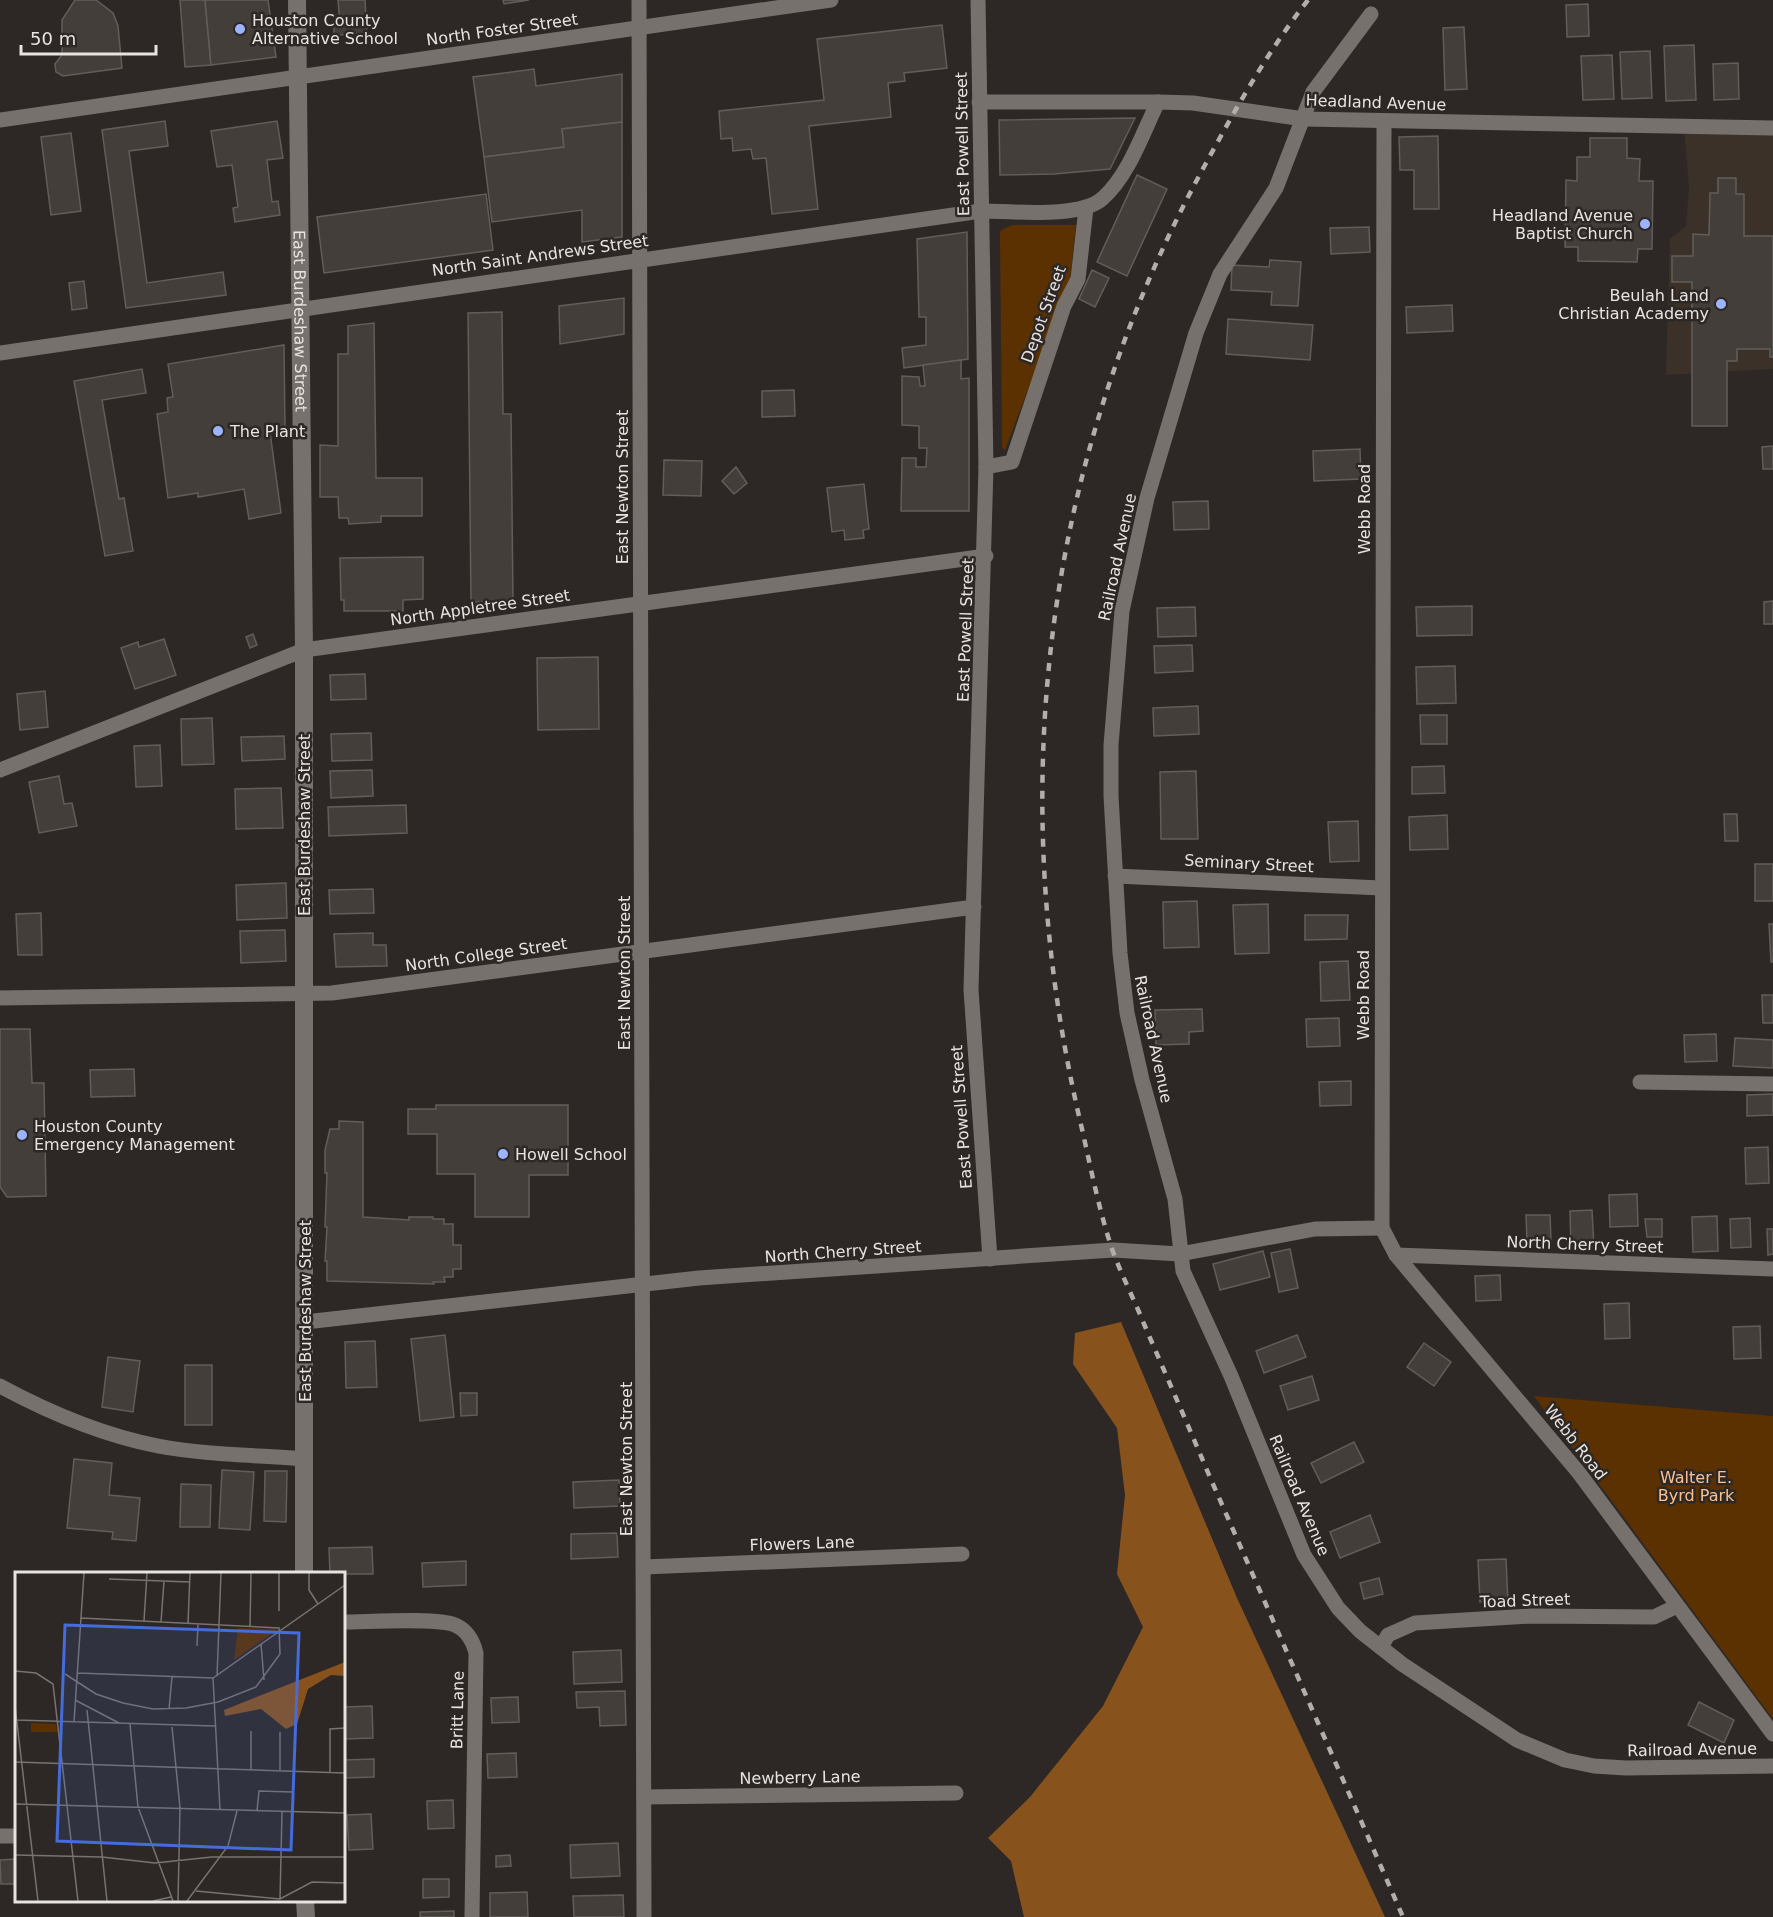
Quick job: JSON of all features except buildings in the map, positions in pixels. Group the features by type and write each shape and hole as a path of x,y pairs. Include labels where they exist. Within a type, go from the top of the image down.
{"street":[{"name":"East Burdeshaw Street","path":"297,0 304,650 304,1572"},
{"name":"East Newton Street","path":"639,0 644,1917"},
{"name":"North Foster Street","path":"0,120 831,0"},
{"name":"East Powell Street","path":"978,0 986,556 972,1029 990,1259"},
{"name":"Railroad Avenue","path":"1371,14 1313,92 1276,188 1248,227 1221,274 1196,333 1147,498 1122,610 1111,765 1115,876 1127,1013 1142,1080 1175,1199 1183,1271 1231,1376 1304,1555 1338,1608 1381,1647 1517,1740 1565,1760 1594,1766 1626,1768 1773,1766"},
{"name":"Headland Avenue","path":"979,102 1193,103 1304,118 1773,128"},
{"path":"1086,208 1102,200 1115,185 1158,102"},
{"name":"Webb Road","path":"1384,121 1382,1228 1396,1255 1573,1465 1773,1734"},
{"name":"North Saint Andrews Street","path":"0,353 981,211 1086,208"},
{"name":"Depot Street","path":"986,467 1012,462 1064,306 1078,279 1086,208"},
{"name":"North Appletree Street","path":"0,770 304,650 986,556"},
{"name":"Seminary Street","path":"1115,876 1381,888"},
{"name":"North College Street","path":"0,998 304,995 974,907"},
{"path":"1640,1082 1773,1084"},
{"name":"North Cherry Street","path":"305,1322 643,1282 1113,1250 1180,1254 1306,1231 1382,1228"},
{"name":"North Cherry Street","path":"1396,1255 1773,1269"},
{"path":"0,1386 54,1412 125,1438 182,1449 304,1459"},
{"name":"Flowers Lane","path":"644,1567 962,1554"},
{"name":"Toad Street","path":"1381,1647 1388,1635 1415,1623 1532,1616 1654,1617 1677,1606"},
{"name":"Britt Lane","path":"345,1622 447,1622 464,1630 474,1645 476,1653 472,1916"},
{"name":"Newberry Lane","path":"644,1797 957,1793"},
{"path":"305,1902 306,1917"}],"shaded area":[{"name":"Beulah Land Christian Academy","path":"1684,128 1773,128 1773,369 1666,375 1670,239 1686,226 1689,187"},
{"path":"1121,1322 1237,1598 1385,1917 1024,1917 1011,1861 988,1838 1030,1797 1103,1706 1143,1627 1117,1574 1125,1495 1117,1428 1073,1364 1075,1333"}],"green space":[{"path":"1012,225 1076,225 1070,279 1005,450 1002,447 1000,234 1001,230"},
{"name":"Walter E. Byrd Park","path":"1534,1396 1773,1416 1773,1719"}],"railway":[{"path":"1308,0 1266,60 1205,165 1149,279 1105,395 1073,514 1052,635 1043,758 1045,881 1058,1005 1082,1129 1112,1249 1403,1917"}],"place":[{"name":"Houston County Alternative School","path":"240,29"},
{"name":"Headland Avenue Baptist Church","path":"1645,224"},
{"name":"Beulah Land Christian Academy","path":"1721,304"},
{"name":"The Plant","path":"218,431"},
{"name":"Houston County Emergency Management","path":"22,1135"},
{"name":"Howell School","path":"503,1154"}]}
